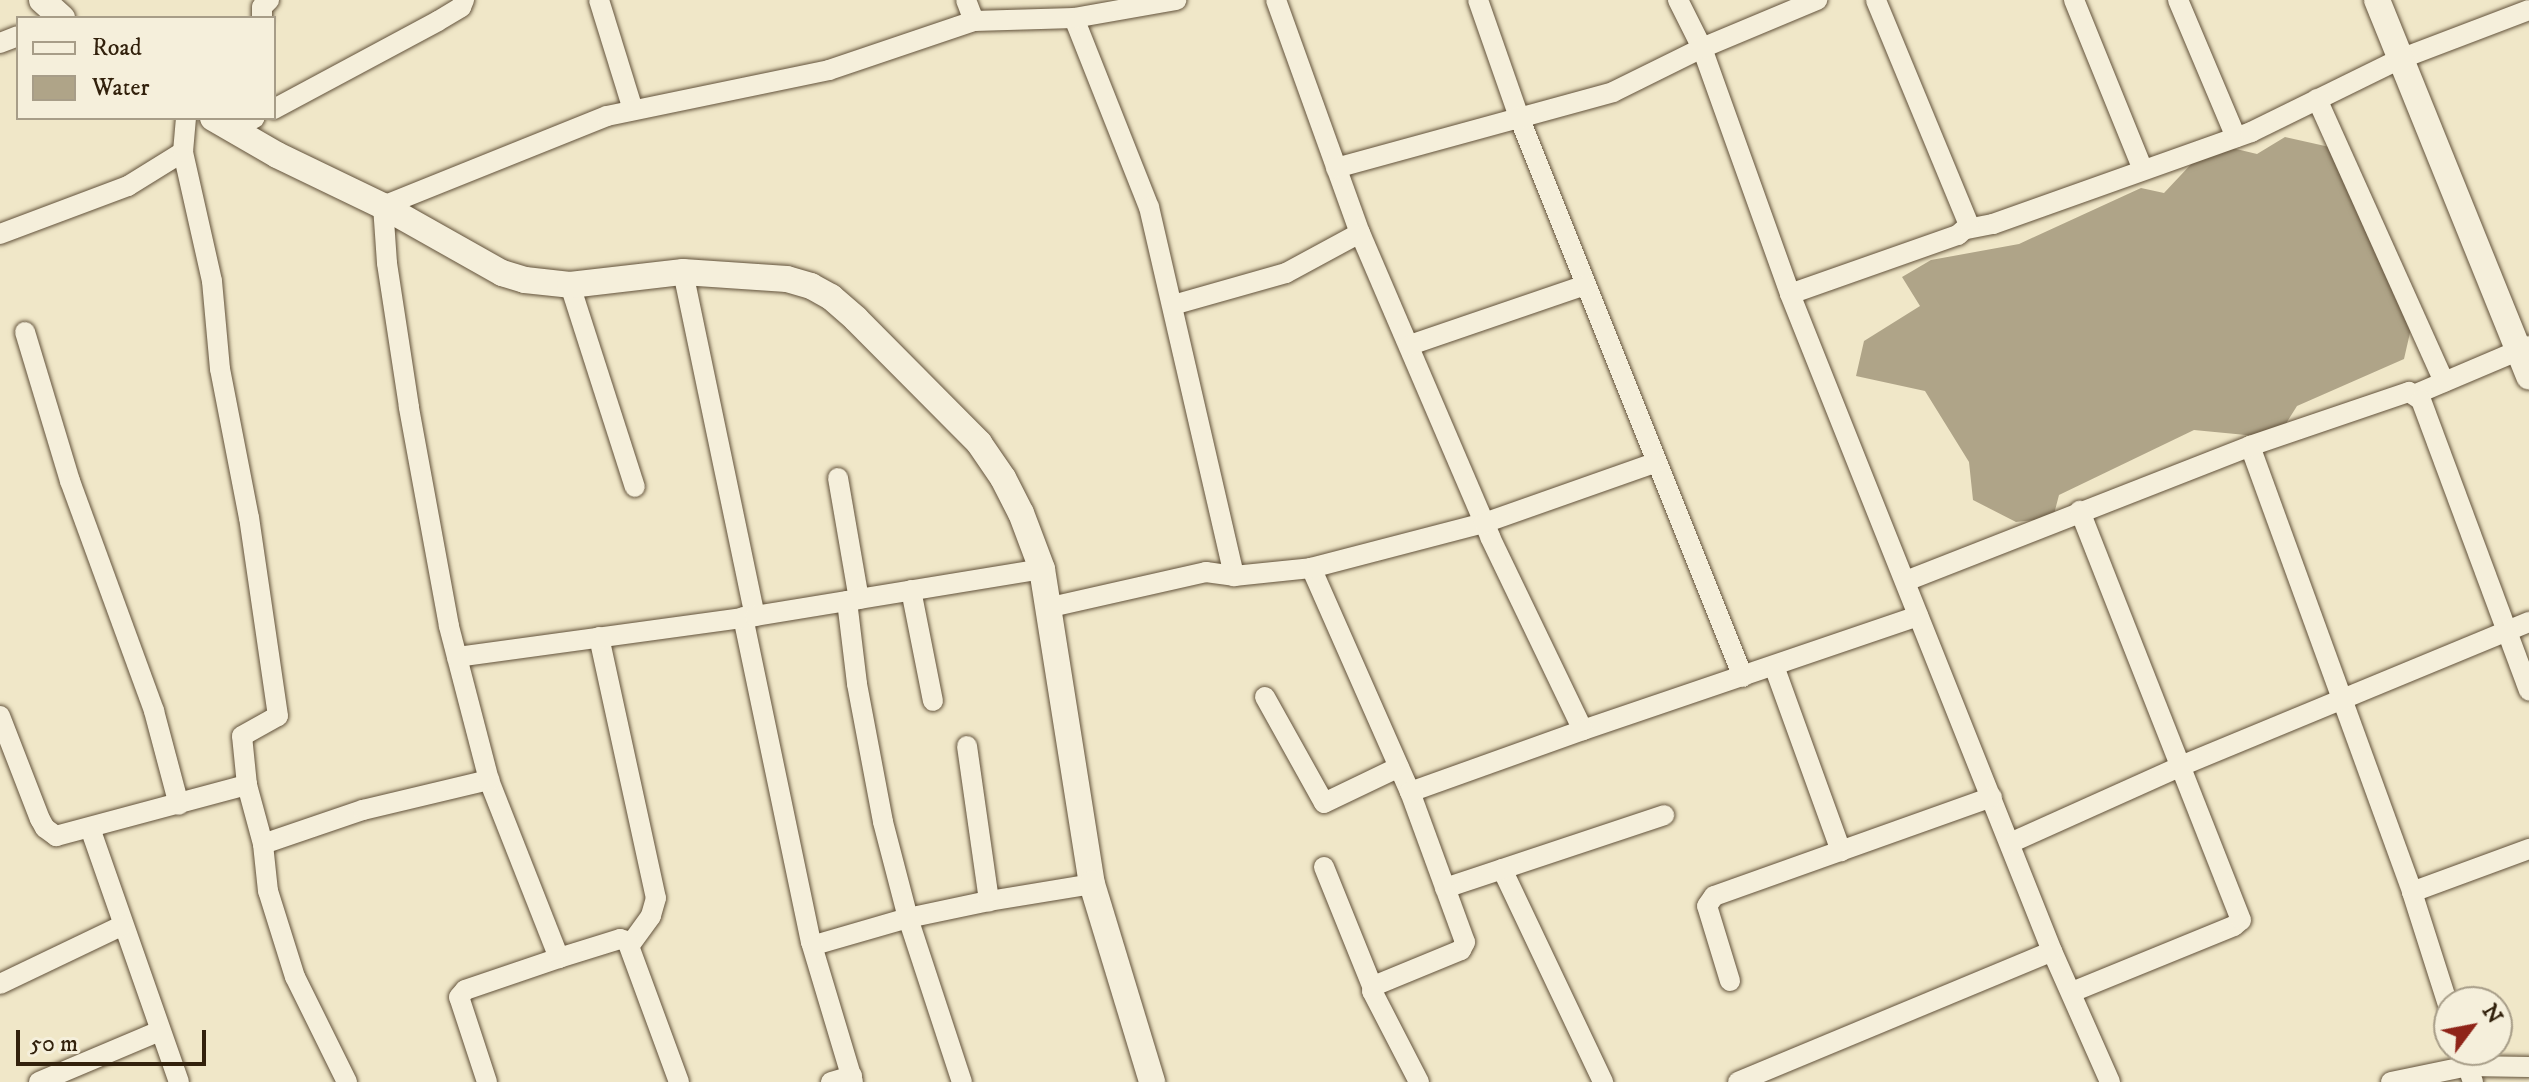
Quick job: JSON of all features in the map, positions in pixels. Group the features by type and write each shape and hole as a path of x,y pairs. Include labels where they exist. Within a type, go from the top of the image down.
{"street":[{"path":"42,0 60,16"},
{"path":"276,104 438,21 461,7 464,0"},
{"path":"599,0 633,110"},
{"path":"966,0 974,21"},
{"path":"383,206 607,116 829,70 974,21 1074,18 1176,0"},
{"path":"1276,0 1360,233 1484,523 1583,730"},
{"path":"1478,0 1519,117 1743,677"},
{"path":"1678,0 1702,48 1790,294 1918,616 2052,951 2110,1082"},
{"path":"1336,168 1613,92 1702,48 1817,0"},
{"path":"1876,0 1969,225 1967,229"},
{"path":"2074,0 2143,170"},
{"path":"2178,0 2236,137"},
{"path":"2377,0 2524,348 2529,377"},
{"path":"1790,294 1967,229 1993,224 2236,137 2400,59 2529,10"},
{"path":"1074,18 1149,207 1234,576"},
{"path":"2317,99 2444,382"},
{"path":"186,120 183,152 212,281 220,369 279,707 273,721 242,736 247,785 263,844 268,891 295,977 347,1082"},
{"path":"233,122 277,155 383,206 502,273 525,280 570,285 683,272 787,279 831,297 979,443 1003,478 1021,513 1042,569 1051,607 1092,884 1152,1082"},
{"path":"0,234 128,186 183,152"},
{"path":"383,206 387,263 409,407 457,657 489,780 559,958"},
{"path":"1173,305 1286,273 1360,233"},
{"path":"683,272 811,942 852,1079 831,1082"},
{"path":"570,285 635,487"},
{"path":"1410,345 1585,285"},
{"path":"25,332 70,481 154,711 179,805"},
{"path":"1906,581 2250,446 2401,392 2416,394 2524,348"},
{"path":"2416,394 2421,400 2504,632 2529,691"},
{"path":"2250,446 2412,892 2442,986"},
{"path":"1051,607 1196,574 1234,576 1311,568 1484,523 1657,462"},
{"path":"838,478 853,600 857,684 883,822 908,918 962,1082"},
{"path":"2072,992 2239,923 2181,766 2080,511"},
{"path":"1311,568 1410,792 1465,942 1463,948 1373,988"},
{"path":"457,657 749,616 1042,569"},
{"path":"911,590 933,701"},
{"path":"1410,792 1918,616"},
{"path":"2010,843 2181,766 2529,622"},
{"path":"599,637 656,898 651,916 630,945"},
{"path":"1774,666 1841,851"},
{"path":"1265,697 1324,803 1399,767"},
{"path":"0,716 45,828 56,836 247,785"},
{"path":"967,746 989,901"},
{"path":"263,844 351,813 489,780"},
{"path":"1730,981 1709,913 1710,900 1718,893 1992,797"},
{"path":"1445,888 1664,815"},
{"path":"90,828 179,1082"},
{"path":"2412,892 2529,849"},
{"path":"1324,867 1373,988 1373,995 1419,1082"},
{"path":"1502,869 1603,1082"},
{"path":"811,942 818,944 908,918 989,901 1092,884"},
{"path":"0,984 123,925"},
{"path":"487,1082 459,997 465,990 620,939 630,945 679,1082"},
{"path":"1738,1082 2052,951"},
{"path":"39,1082 160,1031"},
{"path":"2391,1082 2468,1066 2529,1067"}],"water":[{"path":"2285,137 2343,150 2412,324 2404,359 2297,406 2277,438 2194,430 2059,495 2053,518 2016,522 1973,500 1969,462 1925,391 1856,376 1864,341 1920,306 1902,277 1931,260 2019,244 2141,188 2164,193 2211,143 2257,154"}]}
